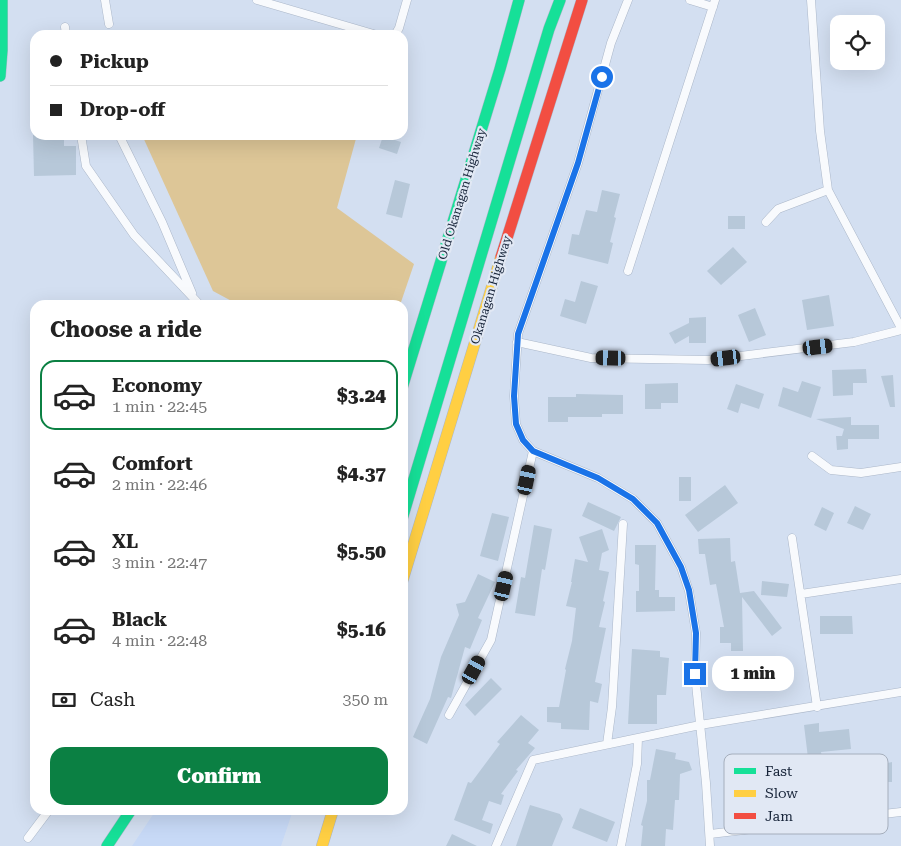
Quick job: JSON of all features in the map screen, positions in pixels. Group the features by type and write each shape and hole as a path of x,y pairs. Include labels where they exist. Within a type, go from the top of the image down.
{"main road":[{"path":"0,76 2,0"},
{"name":"Old Okanagan Highway","path":"408,368 500,69 519,0"},
{"name":"Okanagan Highway","path":"408,499 549,29 560,0"},
{"name":"Okanagan Highway","path":"408,562 497,269 582,0"},
{"path":"107,846 128,815"},
{"path":"322,846 331,815"}],"lane":[{"path":"105,0 109,24"},
{"path":"257,0 360,30"},
{"path":"398,30 407,0"},
{"path":"628,0 611,43 578,163 518,334 514,396 516,424 523,440 533,451 598,478 633,499 657,523 681,567 689,590 696,633 695,674 710,846"},
{"path":"628,271 714,4 690,0"},
{"path":"517,342 591,358 708,360 854,342 901,329 828,190 820,131 811,0"},
{"path":"83,140 86,166 134,235 195,300"},
{"path":"121,140 162,222 196,300"},
{"path":"766,222 778,209 828,190"},
{"path":"449,715 491,640 533,451"},
{"path":"812,456 831,470 861,473 901,467"},
{"path":"607,744 612,707 623,524"},
{"path":"792,538 818,707"},
{"path":"801,594 901,579"},
{"path":"496,846 533,760 700,724 818,707 901,692"},
{"path":"621,846 637,764 638,738"},
{"path":"888,813 901,812"},
{"path":"28,838 45,815"},
{"path":"710,834 724,832"}],"shaded area":[{"path":"144,140 356,140 337,208 414,264 402,300 230,300 213,291"},
{"path":"153,815 291,815 281,846 132,846"}],"building":[{"path":"33,140 64,140 64,146 76,146 76,175 34,176"},
{"path":"382,140 401,142 397,154 379,148"},
{"path":"395,180 410,184 402,218 386,214"},
{"path":"602,190 620,194 614,217 616,218 610,242 613,243 608,264 568,254 572,234 579,235 586,210 597,212"},
{"path":"728,216 745,216 745,229 728,229"},
{"path":"733,247 747,262 721,285 707,271"},
{"path":"581,281 598,286 586,324 560,316 565,299 575,302"},
{"path":"829,295 834,326 807,330 802,300"},
{"path":"755,308 766,335 749,342 738,315"},
{"path":"706,317 706,343 689,343 689,336 675,344 669,333 689,323 689,318"},
{"path":"866,369 867,383 853,383 853,395 833,396 832,370"},
{"path":"893,375 895,407 890,407 881,376"},
{"path":"802,381 821,387 811,418 778,406 783,387 798,392"},
{"path":"678,383 678,403 661,403 661,409 645,409 645,384"},
{"path":"736,384 764,394 759,409 741,403 738,413 727,409"},
{"path":"576,394 623,395 623,414 602,414 602,417 568,417 568,422 548,422 548,397 576,397"},
{"path":"851,417 851,425 879,425 879,439 848,439 848,449 837,450 836,436 842,436 844,429 816,419"},
{"path":"679,477 691,477 691,501 679,501"},
{"path":"725,485 738,503 698,532 685,515"},
{"path":"588,502 621,517 614,531 582,516"},
{"path":"855,506 871,514 863,530 847,523"},
{"path":"822,507 834,513 826,531 814,525"},
{"path":"492,513 509,517 498,561 480,556"},
{"path":"534,525 552,529 545,570 542,569 535,616 515,613 521,577 525,578"},
{"path":"602,529 609,550 602,553 599,570 609,572 599,627 606,628 595,682 602,684 598,703 590,701 589,730 561,729 561,723 547,722 547,707 559,707 572,641 576,608 566,606 575,559 588,562 579,537"},
{"path":"730,538 731,562 735,561 740,593 754,591 782,628 772,636 742,597 743,651 731,651 731,643 720,643 720,627 724,627 716,584 710,585 705,554 699,554 698,539"},
{"path":"635,545 656,545 655,590 659,590 659,597 675,597 675,611 636,612 636,591 639,591 639,565 635,564"},
{"path":"478,574 495,582 478,618 482,620 470,649 465,647 451,698 448,697 427,744 413,737 430,699 441,657 459,615 456,604 465,602"},
{"path":"762,581 789,584 787,597 761,595"},
{"path":"820,616 852,616 853,634 820,634"},
{"path":"632,649 660,651 660,657 669,658 666,695 657,695 657,724 628,724"},
{"path":"491,678 502,689 475,716 465,705"},
{"path":"521,715 539,730 528,743 535,748 516,770 518,771 501,794 504,795 501,805 489,801 482,820 493,824 490,834 454,820 468,782 471,783 500,744 497,742"},
{"path":"819,723 819,732 849,729 851,749 821,752 821,754 808,754 804,725"},
{"path":"656,749 676,753 675,759 689,762 692,770 680,774 679,800 675,800 673,830 666,829 665,846 641,846 643,826 641,825 647,801 647,780 650,780"},
{"path":"892,762 892,782 888,782 888,763"},
{"path":"530,805 560,814 563,819 552,846 516,846"},
{"path":"580,808 615,822 607,842 572,828"},
{"path":"452,834 477,846 446,846"}],"traffic: fast":[{"path":"0,76 2,0"},
{"path":"408,368 500,69 519,0"},
{"path":"408,499 549,29 560,0"},
{"path":"107,846 128,815"}],"traffic: slow":[{"path":"408,562 501,257"},
{"path":"322,846 331,815"}],"traffic: jam":[{"path":"501,257 582,0"}],"route":[{"path":"602,77 578,163 518,334 514,396 516,424 523,440 533,451 598,478 633,499 657,523 681,567 689,590 696,633 695,674"}]}
